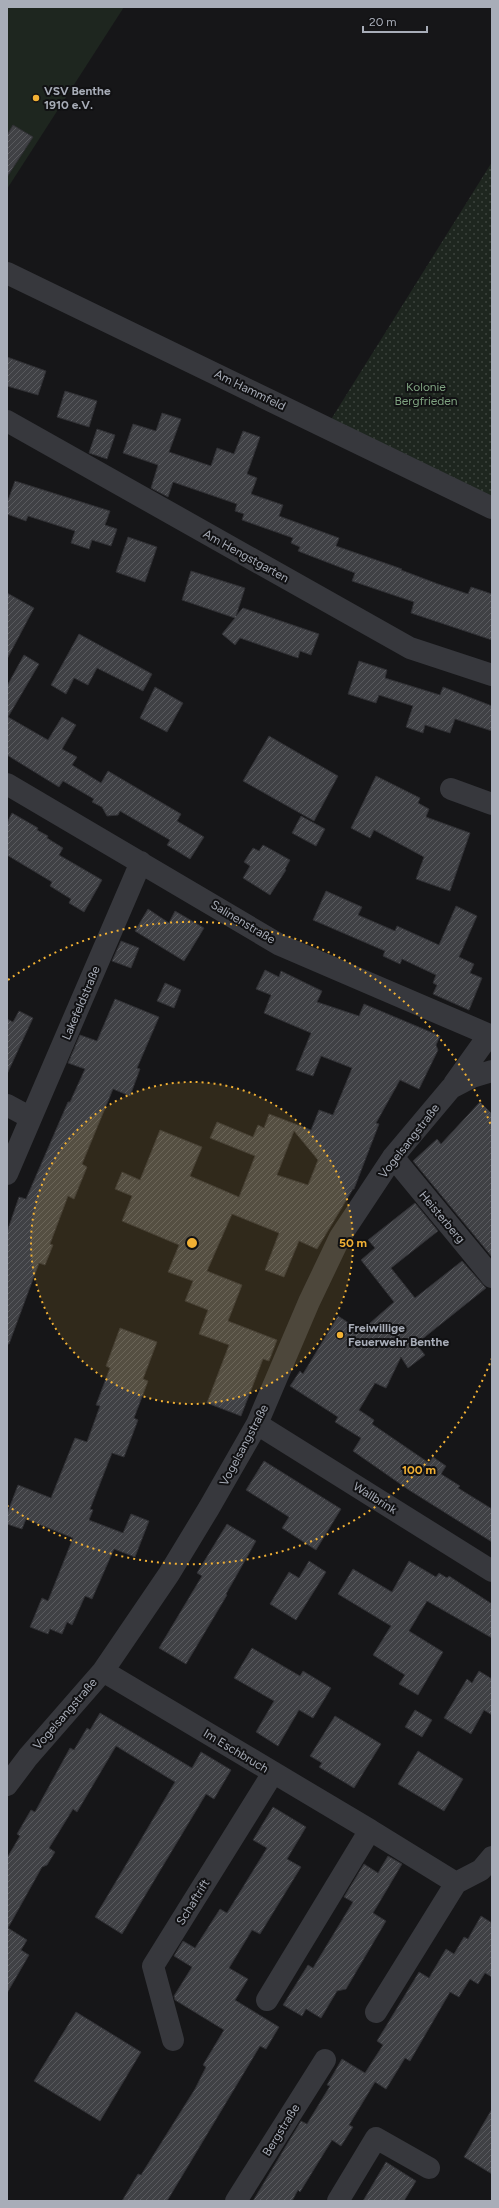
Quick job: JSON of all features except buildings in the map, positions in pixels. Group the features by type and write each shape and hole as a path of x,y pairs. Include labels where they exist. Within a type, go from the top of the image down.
{"street":[{"name":"Am Hammfeld","path":"7,273 492,508"},
{"name":"Am Hengstgarten","path":"7,421 410,648 492,675"},
{"name":"Salinenstraße","path":"7,784 280,945 491,1036"},
{"path":"452,789 492,804"},
{"name":"Lakefeldstraße","path":"7,1174 141,862"},
{"name":"Vogelsangstraße","path":"7,1785 28,1757 103,1671 173,1567 257,1424 308,1302 340,1237 393,1157 451,1088 491,1036"},
{"name":"Vogelsangstraße","path":"451,1088 472,1077 492,1071"},
{"path":"7,1105 31,1118"},
{"name":"Heisterberg","path":"393,1157 492,1277"},
{"name":"Wallbrink","path":"257,1424 492,1571"},
{"name":"Im Eschbruch","path":"103,1671 456,1882"},
{"name":"Schaftrift","path":"173,2040 152,1966 273,1773"},
{"path":"267,2000 370,1830"},
{"path":"376,2012 456,1882 481,1870 492,1857"},
{"name":"Bergstraße","path":"236,2201 325,2060"},
{"path":"338,2201 376,2138 429,2168"}],"green space":[{"name":"VSV Benthe 1910 e.V.","path":"7,7 124,7 7,189"},
{"name":"Kolonie Bergfrieden","path":"492,162 492,501 330,421"}],"place":[{"name":"VSV Benthe 1910 e.V.","path":"36,98"},
{"name":"Freiwillige Feuerwehr Benthe","path":"340,1335"}]}
